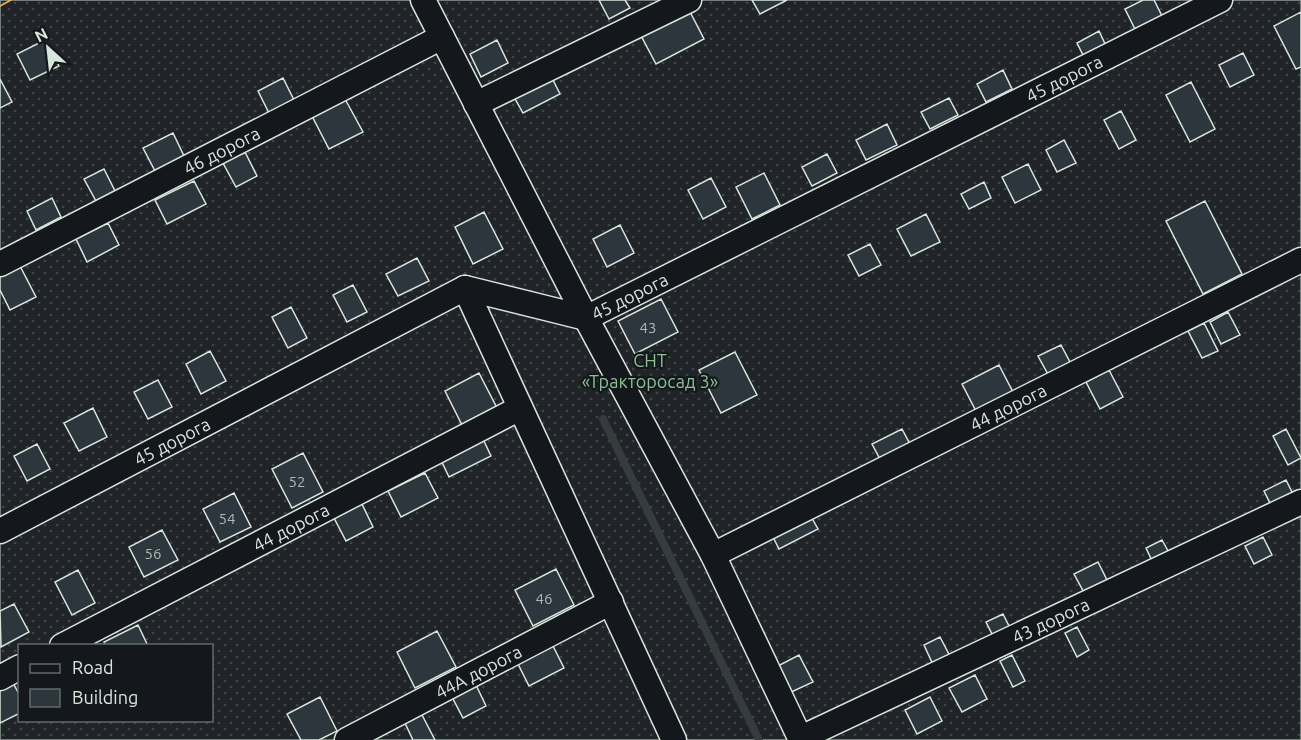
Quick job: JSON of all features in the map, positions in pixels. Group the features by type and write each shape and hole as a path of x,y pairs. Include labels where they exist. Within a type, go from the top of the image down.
{"street":[{"path":"423,0 586,318 714,555 801,739"},
{"path":"476,104 689,0"},
{"name":"45 дорога","path":"0,531 465,288 586,318 1220,0"},
{"name":"46 дорога","path":"0,264 442,37"},
{"name":"44 дорога","path":"714,555 1301,260"},
{"path":"465,288 674,740"},
{"name":"44 дорога","path":"64,644 520,408"},
{"name":"43 дорога","path":"801,739 1301,502"},
{"name":"44А дорога","path":"347,740 611,602"},
{"path":"0,678 18,669"}],"green space":[{"name":"СНТ «Тракторосад 3»","path":"0,0 1301,0 1301,740 0,740"}],"building":[{"path":"599,0 625,0 630,8 609,19"},
{"path":"752,0 787,0 760,14"},
{"path":"1143,0 1154,0 1162,16 1135,29 1125,9"},
{"path":"687,6 704,39 656,64 638,30"},
{"path":"1301,12 1301,67 1296,69 1274,26"},
{"path":"1099,31 1106,46 1084,57 1077,43"},
{"path":"45,40 59,66 30,80 17,54"},
{"path":"497,40 508,63 481,77 470,54"},
{"path":"1243,53 1254,75 1230,87 1219,65"},
{"path":"1003,70 1012,89 986,102 977,84"},
{"path":"283,78 294,100 269,113 258,91"},
{"path":"552,78 560,94 523,113 514,97"},
{"path":"0,79 12,102 0,108"},
{"path":"1191,82 1215,129 1190,142 1166,95"},
{"path":"949,98 958,115 930,129 921,112"},
{"path":"345,99 363,132 329,149 312,116"},
{"path":"1121,111 1136,140 1119,149 1104,120"},
{"path":"887,124 897,145 866,160 856,140"},
{"path":"173,133 184,156 155,171 143,148"},
{"path":"1064,140 1076,163 1057,172 1046,150"},
{"path":"245,152 257,176 236,187 223,163"},
{"path":"827,154 837,173 812,186 802,167"},
{"path":"1028,164 1041,190 1015,203 1002,177"},
{"path":"104,169 115,191 96,201 84,179"},
{"path":"764,173 780,205 752,219 736,187"},
{"path":"711,178 726,207 703,219 688,190"},
{"path":"194,181 206,204 167,224 155,200"},
{"path":"984,182 991,198 969,209 961,194"},
{"path":"52,198 61,217 36,230 27,211"},
{"path":"1205,201 1242,274 1203,294 1166,221"},
{"path":"484,212 503,249 473,264 455,227"},
{"path":"926,214 940,242 911,256 897,229"},
{"path":"108,223 119,245 87,262 76,239"},
{"path":"620,225 634,253 607,267 593,239"},
{"path":"870,244 881,265 859,276 848,255"},
{"path":"417,258 429,281 398,296 386,274"},
{"path":"20,266 36,297 10,310 0,290 0,276"},
{"path":"353,285 367,312 347,322 333,295"},
{"path":"661,299 678,332 635,354 618,321"},
{"path":"291,307 307,338 288,348 272,317"},
{"path":"1228,312 1240,335 1221,344 1210,322"},
{"path":"1204,323 1218,351 1202,358 1188,331"},
{"path":"1061,345 1071,364 1049,376 1038,356"},
{"path":"210,351 226,381 201,394 186,364"},
{"path":"735,352 757,395 721,413 699,370"},
{"path":"999,365 1015,396 978,415 962,384"},
{"path":"1109,370 1123,397 1100,409 1086,382"},
{"path":"479,373 497,408 462,425 445,391"},
{"path":"158,380 172,407 148,419 134,392"},
{"path":"93,408 107,437 79,451 64,423"},
{"path":"902,429 911,446 881,461 872,444"},
{"path":"1286,429 1301,458 1288,465 1273,436"},
{"path":"482,437 491,456 449,477 440,458"},
{"path":"37,444 50,469 27,481 14,456"},
{"path":"303,453 323,492 292,508 272,469"},
{"path":"425,473 438,498 401,517 388,491"},
{"path":"1286,480 1296,500 1274,511 1264,491"},
{"path":"234,493 251,527 220,542 203,509"},
{"path":"361,502 373,527 346,541 333,516"},
{"path":"809,513 818,529 779,549 771,533"},
{"path":"162,530 178,560 144,577 129,547"},
{"path":"1263,537 1272,555 1254,564 1245,546"},
{"path":"1162,540 1172,558 1155,567 1146,548"},
{"path":"1098,562 1110,586 1087,598 1074,574"},
{"path":"556,569 574,605 533,626 515,590"},
{"path":"78,570 95,603 72,615 55,582"},
{"path":"14,604 29,632 1,647 0,611"},
{"path":"1003,614 1012,632 995,640 986,622"},
{"path":"138,625 147,644 105,644 104,642"},
{"path":"1077,627 1089,650 1077,657 1065,633"},
{"path":"437,631 456,667 415,688 397,652"},
{"path":"940,637 952,660 935,669 924,645"},
{"path":"552,644 564,668 529,686 517,662"},
{"path":"799,655 813,682 787,694 774,668"},
{"path":"1012,655 1025,681 1013,687 1000,661"},
{"path":"975,675 987,699 962,712 949,688"},
{"path":"13,683 18,692 18,714 0,723 0,689"},
{"path":"476,685 486,706 463,718 452,697"},
{"path":"320,697 337,731 319,740 301,740 287,714"},
{"path":"930,697 942,721 917,734 905,710"},
{"path":"421,713 435,740 413,740 404,721"}],"waterway":[{"path":"603,419 759,740"}],"power":[{"path":"0,6 11,0"}]}
